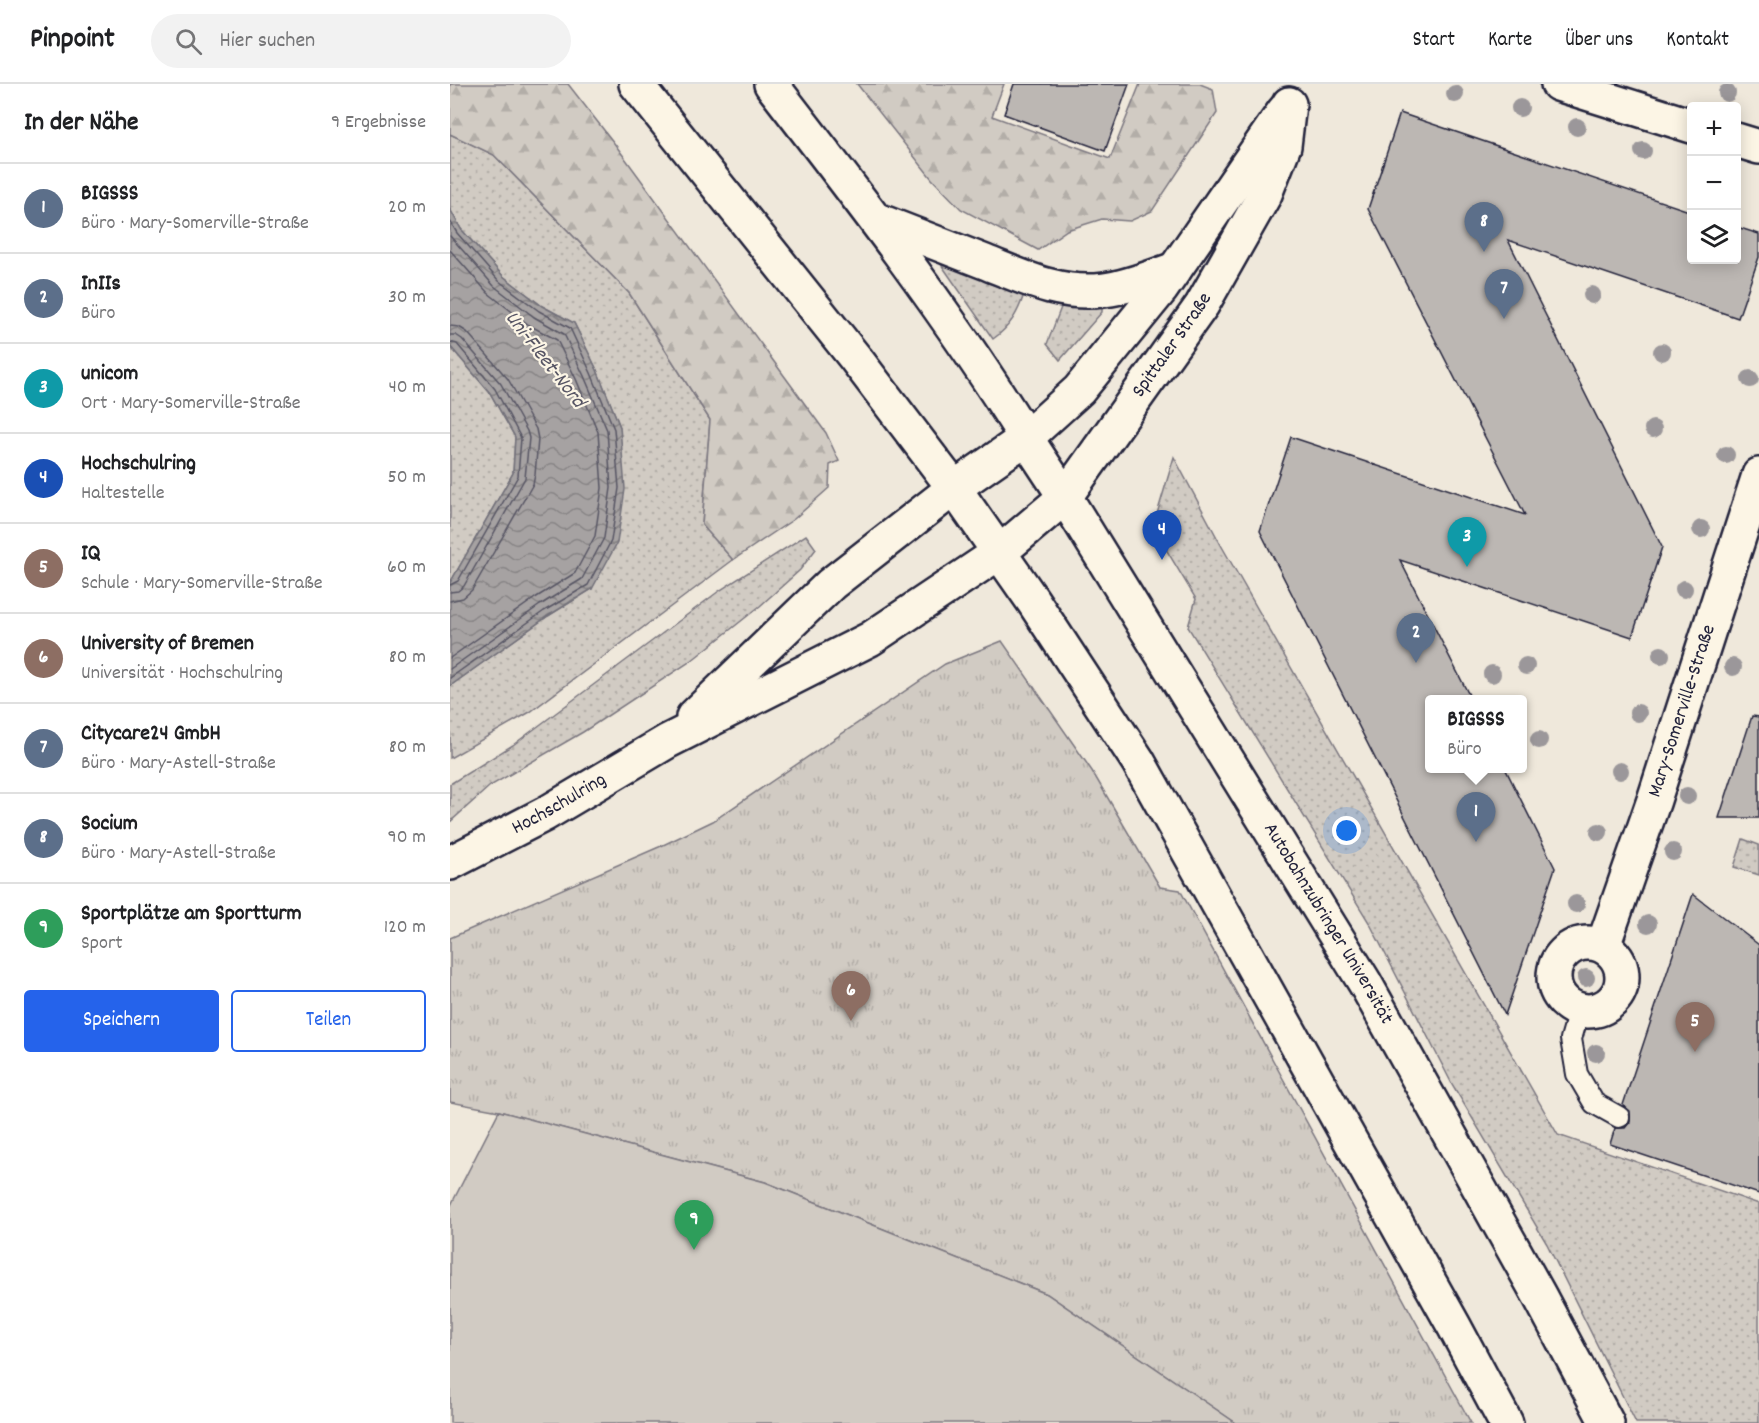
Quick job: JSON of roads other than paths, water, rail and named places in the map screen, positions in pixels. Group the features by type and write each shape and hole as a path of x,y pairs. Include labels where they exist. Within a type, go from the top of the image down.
{"main road":[{"path":"636,84 849,350 954,488 1000,552 1138,761 1506,1423"},
{"name":"Autobahnzubringer Universität","path":"771,84 877,220 983,369 1065,497 1365,983 1539,1295 1606,1423"},
{"path":"1558,84 1687,124"},
{"name":"Spittaler Straße","path":"1026,438 1079,390 1162,288 1295,94"},
{"name":"Spittaler Straße","path":"1000,552 1065,497 1202,305 1265,194 1284,146 1295,94"},
{"path":"1741,141 1759,147"},
{"path":"877,220 1020,277 1049,286 1073,290 1103,291 1175,269"},
{"name":"Hochschulring","path":"668,741 831,585 954,488 1026,438"},
{"name":"Mary-Somerville-Straße","path":"1603,946 1654,800 1759,475"},
{"name":"Hochschulring","path":"450,863 545,814 668,741 870,639 1000,552"},
{"path":"1591,943 1603,946 1614,956 1621,968 1622,982 1617,995 1607,1005 1594,1011 1580,1011 1563,1001 1554,984 1554,972 1558,960 1566,950 1578,944 1591,943"}],"lane":[{"path":"1580,1011 1571,1039 1577,1074 1594,1103 1619,1117"}],"water":[{"name":"Uni-Fleet-Nord","path":"450,209 461,229 503,276 542,306 574,323 597,370 620,427 625,489 617,543 592,589 548,616 450,686 450,583 513,473 515,437 490,393 450,346"}],"place":[{"name":"Socium","path":"1484,252"},
{"name":"Citycare24 GmbH","path":"1504,319"},
{"name":"Hochschulring","path":"1162,560"},
{"name":"unicom","path":"1467,567"},
{"name":"InIIs","path":"1416,663"},
{"name":"BIGSSS","path":"1476,842"},
{"name":"University of Bremen","path":"851,1021"},
{"name":"IQ","path":"1695,1052"},
{"name":"Sportplätze am Sportturm","path":"694,1250"}]}
